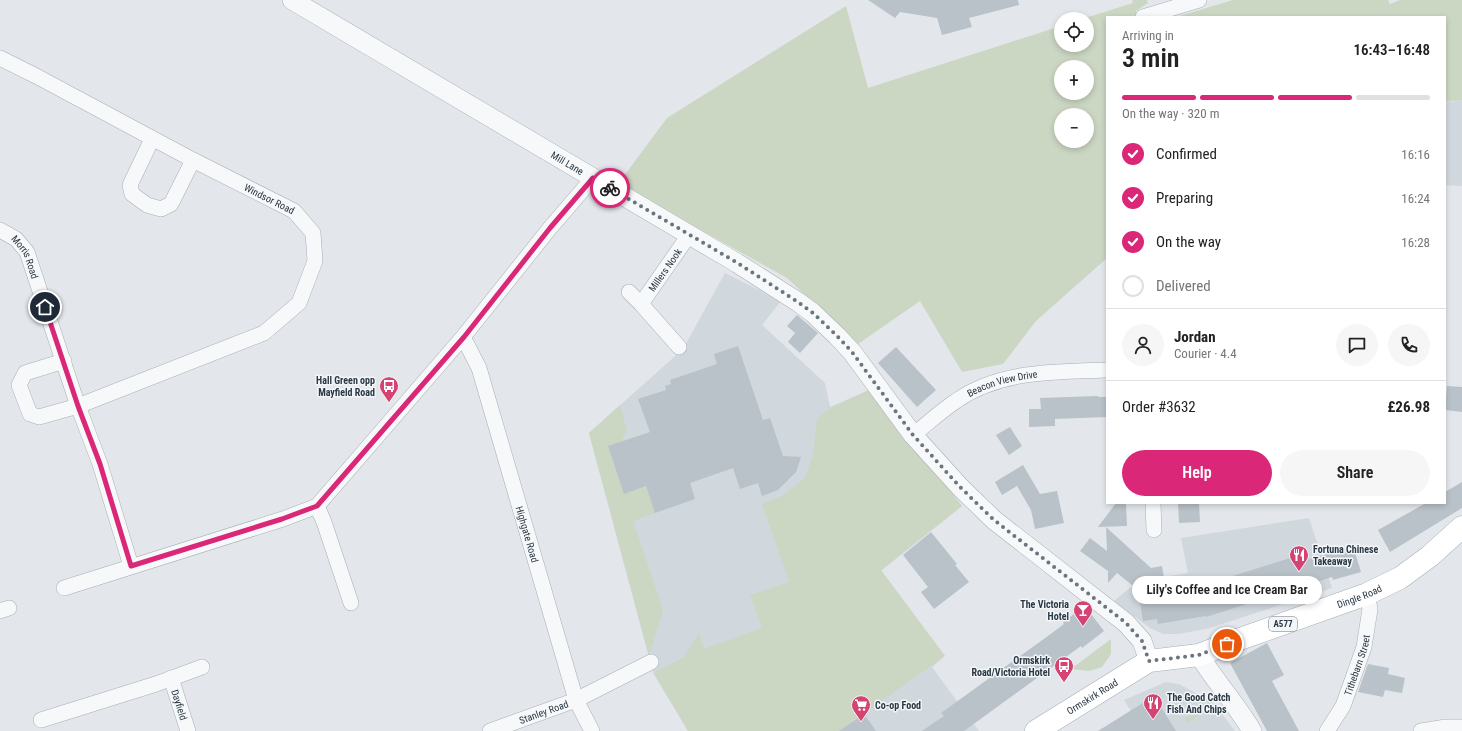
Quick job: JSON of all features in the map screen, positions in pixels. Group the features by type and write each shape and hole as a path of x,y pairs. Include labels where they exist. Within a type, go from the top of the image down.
{"main road":[{"name":"Dingle Road","path":"1149,661 1199,655 1367,594 1400,578 1430,556 1462,527"},
{"name":"Ormskirk Road","path":"1036,731 1149,661"}],"street":[{"name":"Mill Lane","path":"292,0 761,278 813,313 852,352 913,435 960,487 994,520 1126,623 1142,641 1149,661"},
{"path":"1147,16 1195,0"},
{"name":"Windsor Road","path":"0,58 152,139 294,211 313,233 314,261 299,303 264,333 78,406 39,417 30,414 19,385 24,373 64,361"},
{"path":"152,139 130,185 132,194 147,205 161,209 171,204 193,160"},
{"path":"64,588 282,519 317,506 464,337 550,228 593,178"},
{"name":"Morris Road","path":"0,230 16,239 27,252 78,406 100,464 131,566"},
{"name":"Millers Nook","path":"641,304 689,235"},
{"path":"629,292 678,347"},
{"name":"Highgate Road","path":"464,337 479,368 576,700 592,731"},
{"name":"Beacon View Drive","path":"913,435 956,400 979,388 1008,378 1038,372 1106,370"},
{"path":"1153,504 1154,530"},
{"path":"317,506 352,603"},
{"name":"Tithebarn Street","path":"1327,731 1343,706 1364,647 1370,609 1367,594"},
{"path":"1199,655 1209,672 1242,715 1252,731"},
{"name":"Stanley Road","path":"490,731 576,700 651,662"},
{"path":"41,720 202,667"},
{"name":"Dayfield","path":"171,678 188,731"},
{"path":"1420,731 1446,727 1462,727"}],"shaded area":[{"path":"1462,100 1462,186 1446,185 1446,103"},
{"path":"725,273 781,301 762,325 825,383 830,407 869,390 962,506 881,571 945,656 932,667 979,731 688,731 653,673 589,433 683,349"},
{"path":"1309,518 1332,588 1210,628 1179,634 1163,634 1150,628 1114,601 1138,581 1188,573 1181,538"},
{"path":"1166,682 1179,684 1210,701 1215,705 1235,731 1144,731 1124,700"}],"green space":[{"path":"1132,0 1147,0 1148,3 1136,11 1137,16 1106,16 1106,259 1036,321 1003,364 962,372 920,301 858,344 787,278 618,184 667,118 846,6 868,88 1054,28 1054,52 1094,52 1094,15 1133,3"},
{"path":"1233,0 1388,0 1390,4 1400,0 1462,0 1462,100 1446,102 1446,16 1179,16"},
{"path":"869,390 962,506 881,570 945,656 839,731 688,731 654,673 684,657 699,633 704,649 762,628 750,595 789,582 762,504 782,496 805,478 813,455 817,418 831,408"},
{"path":"620,405 627,431 623,436 623,441 608,447 624,493 646,486 655,513 633,521 663,610 649,655 589,433"},
{"path":"1111,639 1111,654 1102,667 1089,671 1071,669"},
{"path":"1210,701 1213,706 1188,723 1185,719"}],"building":[{"path":"868,0 1018,0 1019,5 969,18 972,27 942,35 937,18 900,12 895,18"},
{"path":"797,315 818,333 800,353 788,342 795,333 787,326"},
{"path":"738,346 763,420 770,418 783,456 801,457 796,472 778,490 762,496 758,483 740,489 733,468 690,483 695,499 655,513 646,486 624,494 608,446 650,432 638,399 666,390 665,386 671,384 670,380 717,364 714,354"},
{"path":"896,347 936,390 917,407 878,363"},
{"path":"1447,386 1462,387 1462,412 1446,410"},
{"path":"1106,397 1106,417 1055,419 1055,426 1029,427 1029,409 1041,409 1040,398"},
{"path":"1010,427 1022,446 1009,455 996,435"},
{"path":"1023,465 1040,494 1057,491 1064,523 1035,529 1031,510 1017,486 1002,495 995,482"},
{"path":"1462,482 1462,508 1390,552 1378,530 1424,504 1446,504 1446,491"},
{"path":"1115,504 1126,504 1127,526 1098,527"},
{"path":"1178,504 1199,504 1200,522 1179,523"},
{"path":"1106,527 1151,568 1162,566 1166,589 1183,587 1184,591 1300,555 1302,561 1353,546 1361,572 1333,580 1332,577 1206,617 1158,624 1157,619 1143,621 1138,590 1117,573 1108,583 1108,571 1080,551 1090,538 1107,551"},
{"path":"931,532 957,564 955,565 969,582 934,609 921,592 928,587 903,555"},
{"path":"1085,606 1104,631 1082,648 1081,646 964,731 922,731 944,716 941,713 1052,633 1064,624 1063,622"},
{"path":"1267,643 1284,675 1272,681 1299,731 1267,731 1230,663"},
{"path":"1368,664 1389,668 1388,674 1405,678 1402,693 1385,690 1383,697 1358,692"},
{"name":"The Good Catch Fish And Chips","path":"1154,696 1176,731 1098,731"},
{"name":"Co-op Food","path":"864,714 876,731 839,731"}],"way so far":[{"path":"610,188 736,262 813,313 852,352 913,435 960,487 994,520 1126,623 1142,641 1149,661 1199,655 1227,644"}],"place":[{"name":"Hall Green opp Mayfield Road","path":"389,403"},
{"name":"Fortuna Chinese Takeaway","path":"1299,572"},
{"name":"The Victoria Hotel","path":"1083,627"},
{"name":"Lily's Coffee and Ice Cream Bar","path":"1227,644"},
{"name":"Ormskirk Road/Victoria Hotel","path":"1064,683"},
{"name":"The Good Catch Fish And Chips","path":"1153,720"},
{"name":"Co-op Food","path":"861,722"}],"route":[{"path":"45,307 78,406 100,464 131,566 282,519 317,506 464,337 550,228 593,178 610,188"}]}
